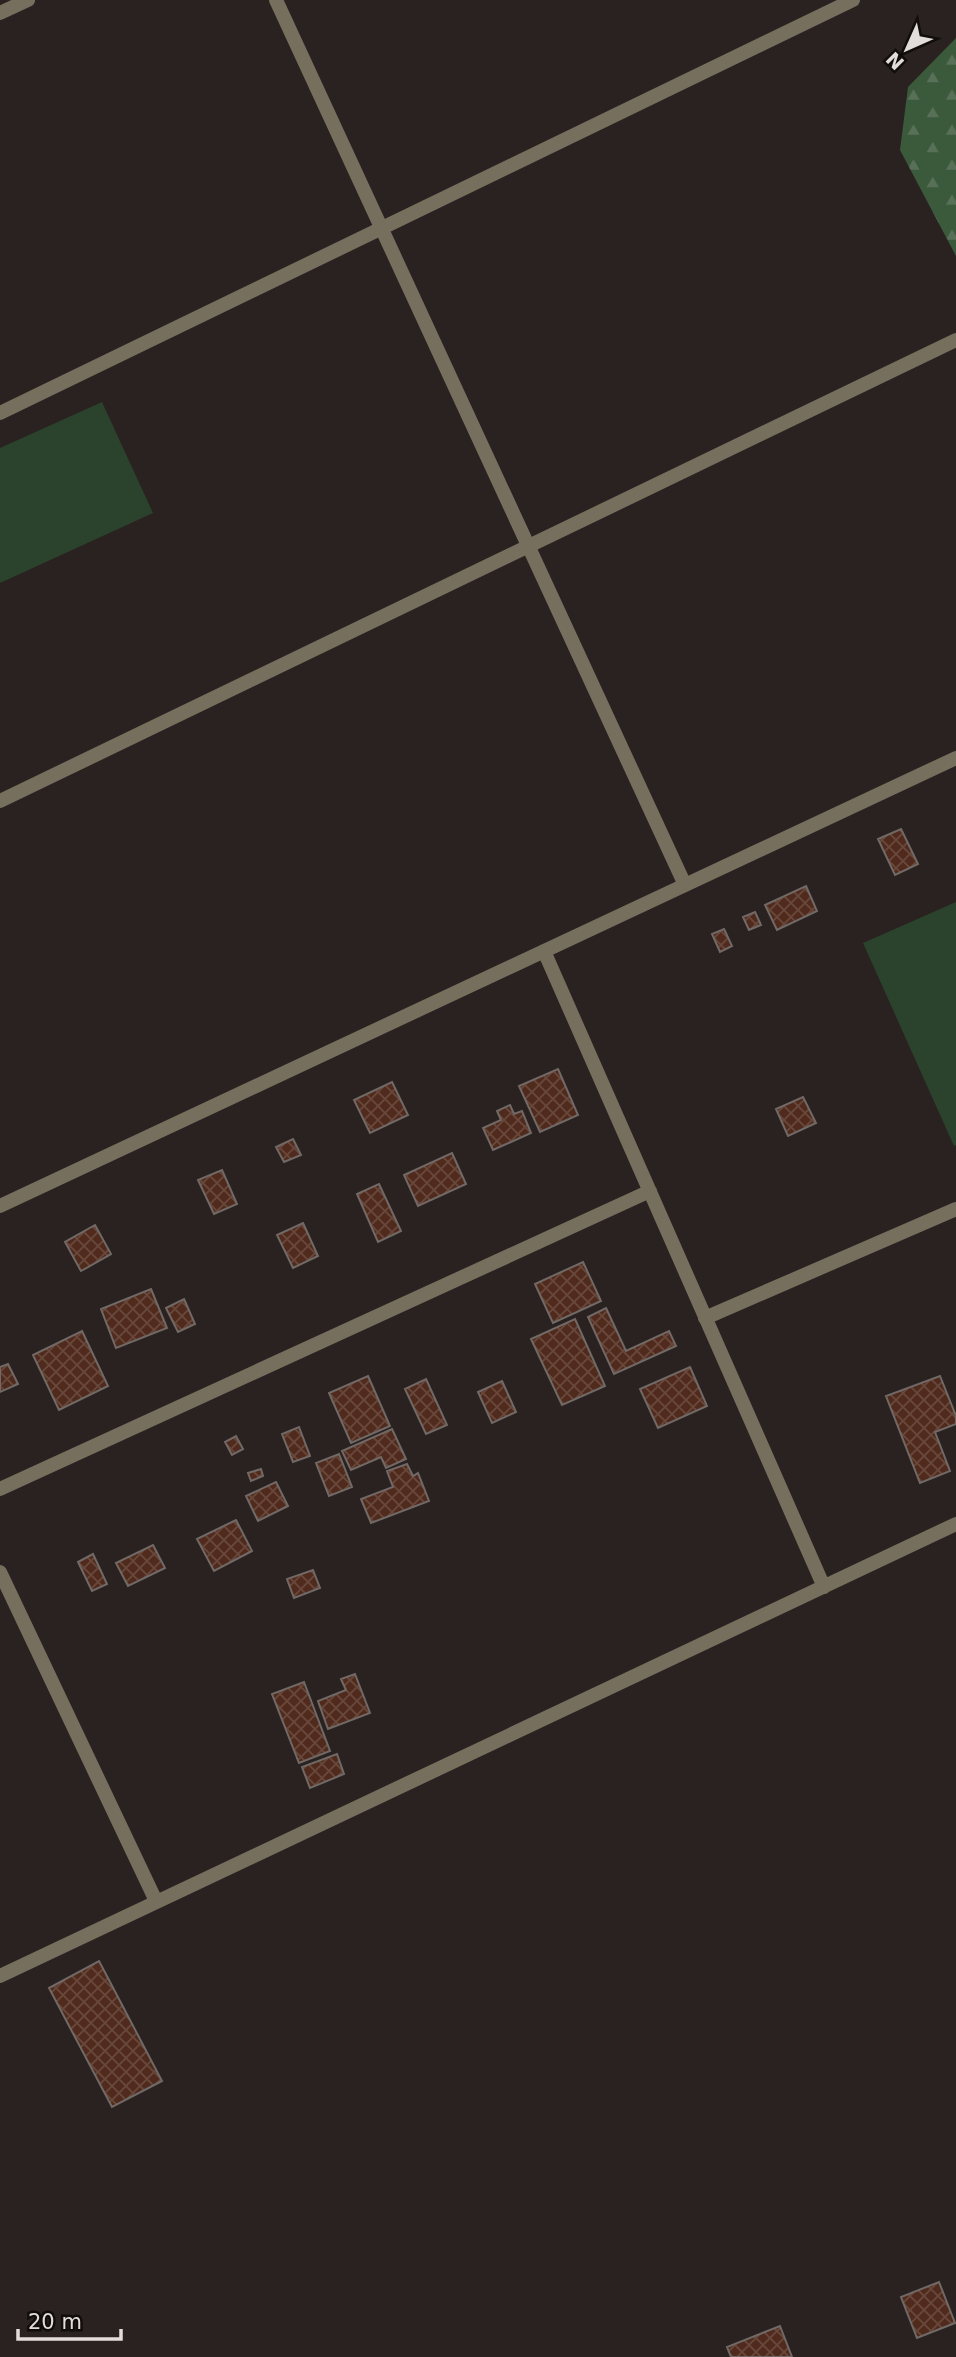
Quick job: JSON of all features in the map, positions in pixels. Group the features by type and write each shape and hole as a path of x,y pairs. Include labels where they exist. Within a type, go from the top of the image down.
{"street":[{"path":"0,13 28,0"},
{"path":"276,0 685,885"},
{"path":"0,413 853,0"},
{"path":"0,801 956,340"},
{"path":"0,1206 956,758"},
{"path":"544,951 824,1587"},
{"path":"0,1489 649,1191"},
{"path":"705,1318 956,1209"},
{"path":"0,1976 956,1524"},
{"path":"0,1572 156,1901"}],"green space":[{"path":"956,38 956,256 900,150 908,87"},
{"path":"102,402 153,513 0,583 0,448"},
{"path":"956,902 956,1145 954,1146 863,943"}],"building":[{"path":"901,829 918,864 895,875 878,839"},
{"path":"806,886 817,911 777,930 765,905"},
{"path":"755,912 761,925 749,930 743,917"},
{"path":"724,929 732,946 720,952 712,934"},
{"path":"558,1069 578,1115 540,1132 519,1086"},
{"path":"392,1082 408,1115 370,1133 354,1100"},
{"path":"803,1097 816,1123 788,1136 776,1109"},
{"path":"510,1105 514,1114 522,1111 531,1133 493,1150 483,1128 501,1120 497,1111"},
{"path":"293,1139 301,1155 284,1162 276,1147"},
{"path":"452,1153 466,1184 418,1206 404,1175"},
{"path":"222,1170 237,1204 214,1214 198,1180"},
{"path":"379,1184 401,1231 378,1242 357,1194"},
{"path":"303,1223 318,1256 293,1268 277,1235"},
{"path":"95,1225 111,1254 81,1271 65,1242"},
{"path":"583,1262 601,1301 553,1323 535,1284"},
{"path":"151,1289 167,1328 116,1348 101,1309"},
{"path":"184,1299 195,1324 178,1332 166,1308"},
{"path":"606,1308 626,1351 669,1331 676,1346 614,1374 588,1317"},
{"path":"575,1319 605,1386 562,1405 531,1339"},
{"path":"82,1331 108,1386 59,1410 33,1355"},
{"path":"8,1364 18,1384 0,1392 0,1367"},
{"path":"690,1367 707,1406 658,1428 640,1389"},
{"path":"368,1376 390,1426 351,1443 329,1393"},
{"path":"940,1376 956,1416 956,1424 935,1432 950,1471 920,1483 886,1396"},
{"path":"426,1379 447,1425 426,1434 405,1389"},
{"path":"502,1381 516,1412 492,1423 478,1392"},
{"path":"299,1427 310,1456 293,1462 282,1434"},
{"path":"392,1429 406,1459 386,1468 381,1457 351,1470 342,1451"},
{"path":"236,1436 243,1449 232,1455 225,1442"},
{"path":"339,1454 352,1487 329,1496 316,1463"},
{"path":"407,1464 413,1476 418,1473 429,1501 371,1523 361,1499 393,1487 387,1471"},
{"path":"261,1469 263,1476 251,1481 248,1473"},
{"path":"276,1482 288,1506 258,1521 246,1496"},
{"path":"236,1520 252,1551 214,1571 197,1539"},
{"path":"153,1545 165,1568 128,1586 116,1563"},
{"path":"93,1554 107,1584 92,1591 78,1562"},
{"path":"313,1570 320,1588 294,1598 287,1579"},
{"path":"355,1674 370,1713 328,1729 318,1701 346,1690 341,1679"},
{"path":"304,1682 330,1751 299,1763 272,1694"},
{"path":"337,1754 344,1774 310,1788 302,1767"},
{"path":"99,1961 162,2081 112,2107 49,1988"},
{"path":"939,2282 955,2323 917,2338 901,2297"},
{"path":"780,2326 792,2357 731,2357 727,2347"}]}
